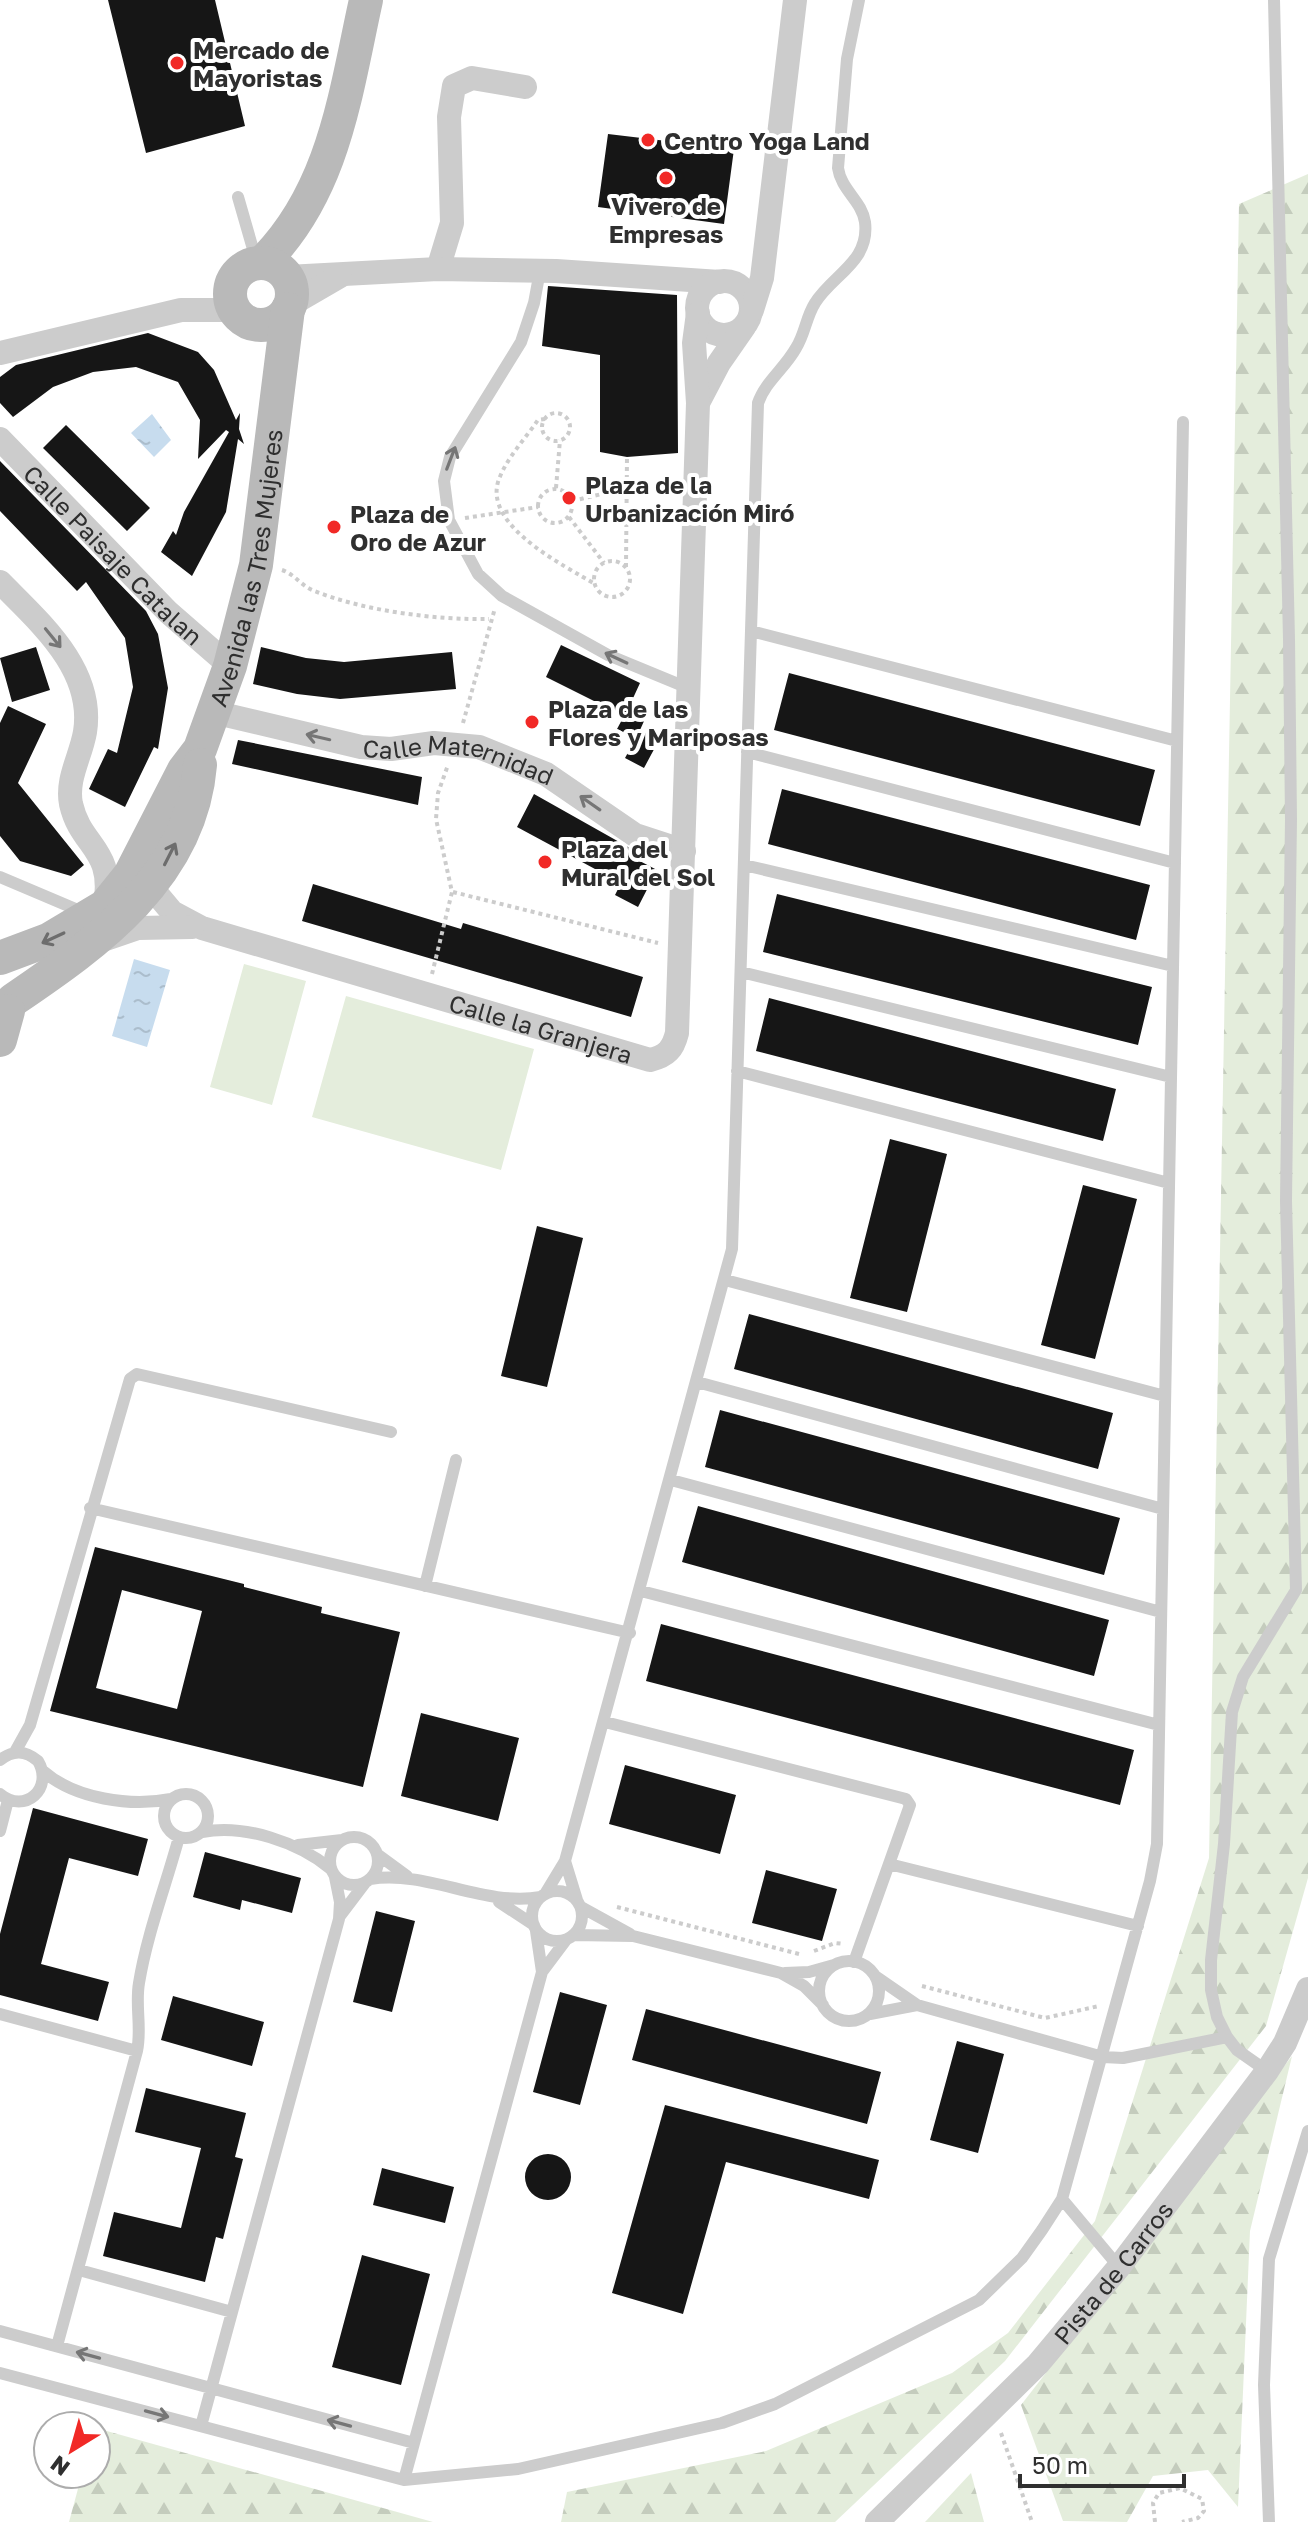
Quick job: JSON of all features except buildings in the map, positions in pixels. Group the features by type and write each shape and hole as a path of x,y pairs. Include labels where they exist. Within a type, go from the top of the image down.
{"street":[{"name":"Avenida las Tres Mujeres","path":"5,1018 98,921 130,875 184,770 200,749 230,666 256,565 276,383 278,282 289,236 327,165 366,0"},
{"path":"676,277 698,309 706,328 713,333 730,335 748,318 762,278 795,0"},
{"path":"438,269 452,223 449,117 454,86 472,78 525,87"},
{"path":"698,309 705,290 728,283 762,261"},
{"path":"276,383 238,309 236,276 278,282 324,273 342,275 438,269 676,277 728,283 750,299 748,318"},
{"path":"0,353 181,310 204,296 272,323 278,282"},
{"name":"Calle la Granjera","path":"151,887 172,912 202,928 650,1060 663,1057 674,1047 684,851 698,403 694,343 698,309"},
{"name":"Calle la Granjera","path":"698,403 748,318"},
{"name":"Calle Paisaje Catalan","path":"0,439 168,612 230,666"},
{"path":"0,582 54,637 75,674 86,713 85,732 70,788 71,803 75,816 103,860 107,875 98,921"},
{"name":"Calle Maternidad","path":"213,712 361,747 391,749 434,743 479,747 546,774 635,835 684,851"},
{"name":"Avenida las Tres Mujeres","path":"0,958 98,921 151,887 190,809 200,775 200,749"},
{"name":"Calle la Granjera","path":"98,921 138,928 202,928"},
{"path":"0,967 9,976 5,1018"},
{"name":"Pista de Carros","path":"877,2522 1038,2364 1119,2267 1267,2071 1285,2043 1308,1989"}],"lane":[{"path":"404,2480 542,1972 532,1913 565,1861 725,1280 734,1228 758,403 766,387 799,344 816,302 847,272 864,235 861,211 842,185 838,168 847,59 859,0"},
{"path":"1267,2071 1237,2050 1227,2037 1217,2017 1211,1990 1211,1960 1224,1844 1232,1712 1243,1677 1296,1590 1286,1201 1291,819 1289,639 1274,0"},
{"path":"238,197 278,282"},
{"path":"540,271 534,303 521,342 450,457 444,481 449,520 478,574 502,596 608,655 688,688"},
{"path":"0,2373 404,2480 518,2469 722,2423 775,2404 979,2300 1022,2258 1062,2199 1103,2057 1157,1844 1183,422"},
{"path":"751,631 1177,741"},
{"path":"747,752 1175,863"},
{"path":"744,865 1173,966"},
{"path":"0,877 98,921"},
{"path":"741,972 1171,1077"},
{"path":"737,1071 1169,1183"},
{"path":"725,1280 1165,1396"},
{"path":"67,1788 43,1771 33,1757 30,1725 125,1387 137,1374 391,1432"},
{"path":"697,1382 1163,1509"},
{"path":"425,1586 456,1460"},
{"path":"671,1480 1161,1612"},
{"path":"90,1508 630,1633"},
{"path":"641,1591 1159,1725"},
{"path":"605,1722 906,1799 910,1805 854,1962"},
{"path":"5,1756 30,1725"},
{"path":"5,1756 33,1757"},
{"path":"38,1793 43,1771"},
{"path":"0,1831 4,1797 19,1802 38,1793 67,1788 136,1803 171,1799 186,1793 195,1795 207,1806 209,1814 202,1832"},
{"path":"165,1824 164,1813 171,1799"},
{"path":"136,1803 179,1837 230,1830 296,1845 359,1837 367,1840 377,1854 409,1878"},
{"path":"209,1814 230,1830"},
{"path":"57,2346 137,2051 139,1982 179,1837"},
{"path":"201,2426 339,1919 340,1902 331,1853 342,1840"},
{"path":"296,1845 349,1885 409,1878 492,1898 564,1892 633,1936"},
{"path":"339,1919 368,1881 378,1863 377,1854"},
{"path":"542,1972 582,1923 565,1861"},
{"path":"889,1864 1138,1926"},
{"path":"492,1898 546,1939 633,1936 781,1973 804,1986 838,2019 859,2020 868,2015 917,2005"},
{"path":"781,1973 809,1972 854,1962 917,2005 1103,2057 1123,2058 1227,2037"},
{"path":"823,2005 820,1996 823,1977 837,1964"},
{"path":"868,2015 879,1992 875,1976"},
{"path":"0,2014 137,2051"},
{"path":"1269,2522 1264,2385 1269,2259 1308,2131"},
{"path":"1062,2199 1119,2267"},
{"path":"79,2270 232,2312"},
{"path":"0,2331 414,2443"}],"path":[{"path":"556,488 560,440 570,431 568,419 556,413 538,420 497,484 497,496 504,513 530,544 595,584 602,593 618,596 630,584 626,567 627,457"},
{"path":"545,419 542,428 546,437 560,440"},
{"path":"556,488 566,492 572,501 568,516 559,522 548,521 538,507 541,496 556,488"},
{"path":"572,501 628,488"},
{"path":"449,520 538,507"},
{"path":"568,516 604,563"},
{"path":"595,584 596,572 604,563 616,561 626,567"},
{"path":"256,565 290,573 309,589 330,596 437,618 489,619"},
{"path":"427,993 452,892 680,948"},
{"path":"985,2418 999,2429 1004,2439 1032,2522"},
{"path":"1155,2522 1153,2503 1159,2493 1180,2488 1202,2499 1204,2511 1198,2518 1182,2522"}],"green space":[{"path":"1308,174 1308,1878 1266,2026 1005,2361 835,2522 561,2522 567,2492 766,2451 952,2373 1008,2333 1095,2221 1209,1858 1239,204"},
{"path":"244,964 306,981 272,1105 210,1087"},
{"path":"346,996 534,1049 501,1170 312,1117"},
{"path":"1292,2056 1250,2231 1238,2507 1208,2470 1153,2476 1127,2522 1063,2521 1021,2405"},
{"path":"112,2432 433,2522 69,2522 78,2490 112,2490"},
{"path":"971,2473 984,2522 925,2522"}],"water":[{"path":"152,414 171,440 154,457 131,433"},
{"path":"134,959 170,970 147,1047 112,1036"}],"place":[{"name":"Mercado de Mayoristas","path":"177,63"},
{"name":"Centro Yoga Land","path":"648,140"},
{"name":"Vivero de Empresas","path":"666,178"},
{"name":"Plaza de la Urbanización Miró","path":"569,498"},
{"name":"Plaza de Oro de Azur","path":"334,527"},
{"name":"Plaza de las Flores y Mariposas","path":"532,722"},
{"name":"Plaza del Mural del Sol","path":"545,862"}]}
